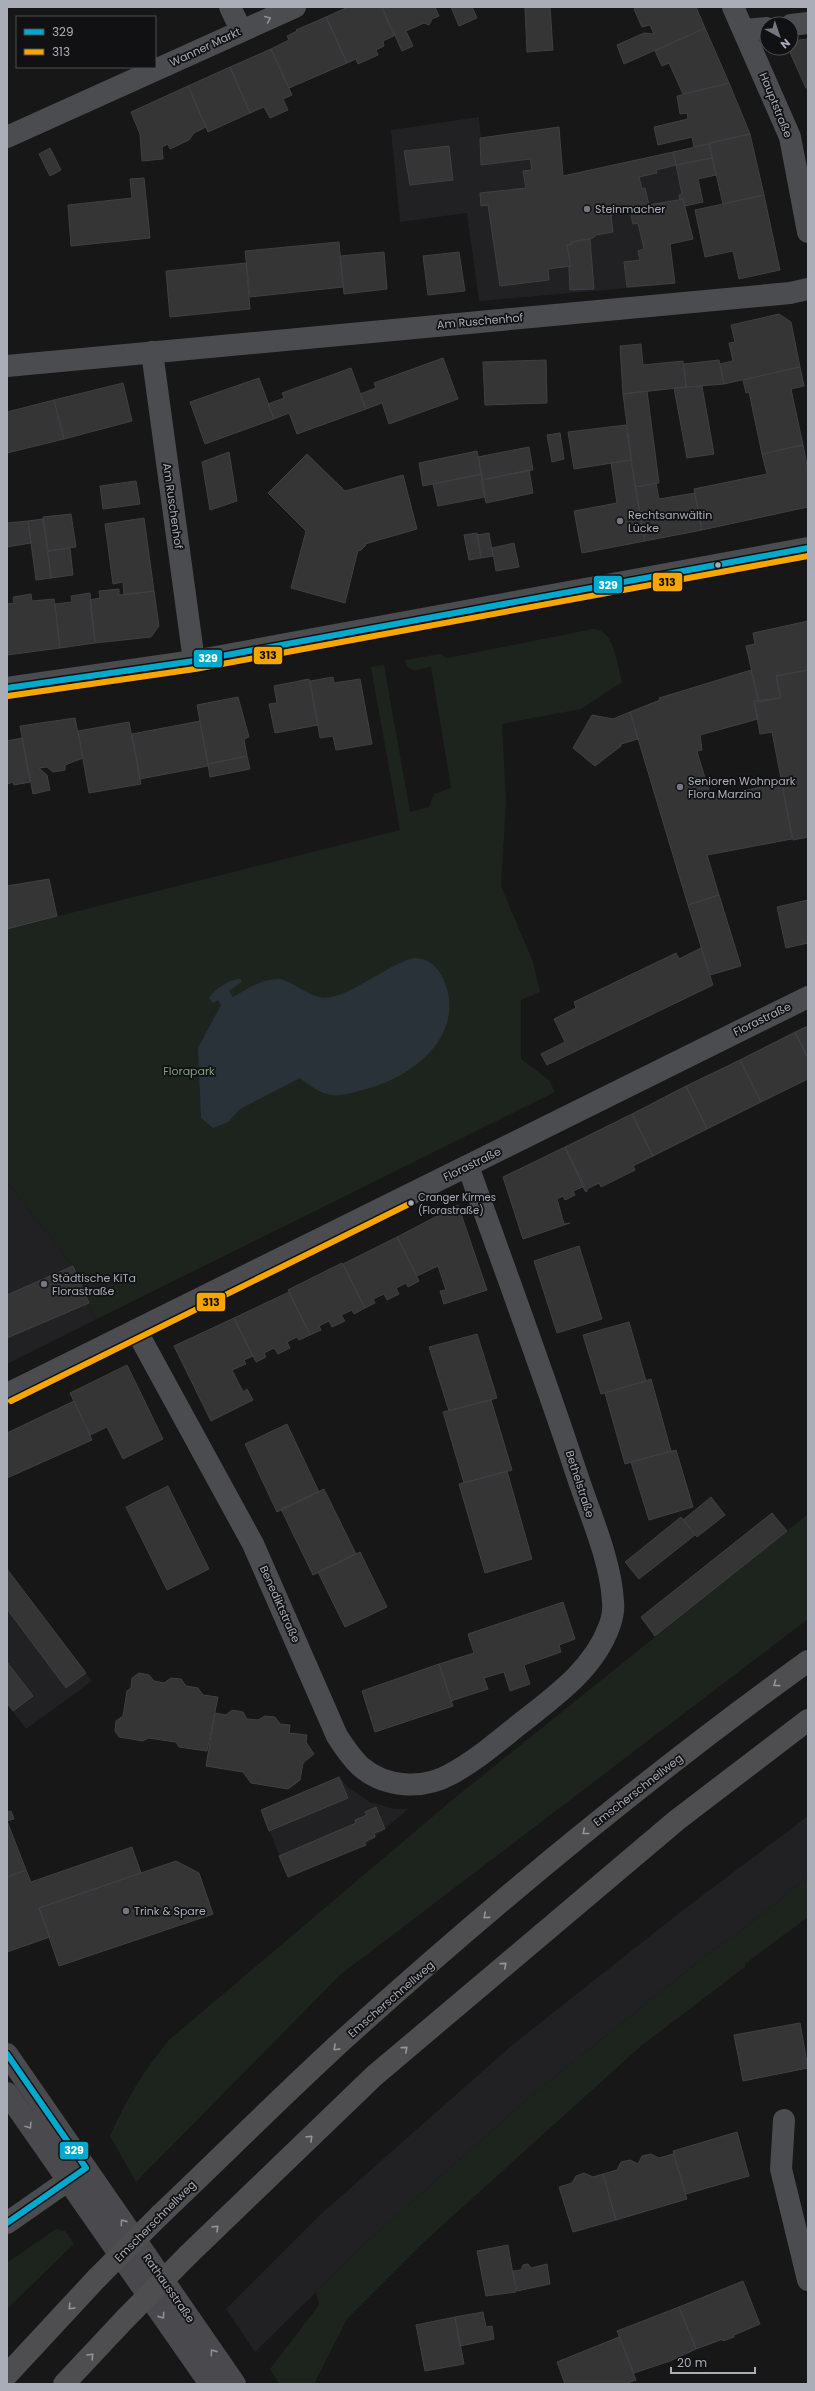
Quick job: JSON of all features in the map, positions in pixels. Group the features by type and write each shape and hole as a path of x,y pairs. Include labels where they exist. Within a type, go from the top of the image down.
{"highway":[{"name":"Emscherschnellweg","path":"7,2375 97,2278 160,2215 343,2041 537,1871 654,1778 808,1661"},
{"path":"64,2384 188,2255 374,2076 677,1820 808,1720"}],"street":[{"path":"230,7 241,30"},
{"name":"Wanner Markt","path":"7,137 241,30 295,7"},
{"name":"Hauptstraße","path":"733,7 790,137 808,232"},
{"path":"744,30 759,29"},
{"name":"Am Ruschenhof","path":"7,366 790,293 808,289"},
{"name":"Am Ruschenhof","path":"152,352 194,661"},
{"path":"7,688 194,661 808,548"},
{"name":"Florastraße","path":"7,1394 808,997"},
{"name":"Bethelstraße","path":"468,1166 603,1553 613,1603 610,1626 597,1650 584,1669 565,1688 476,1758"},
{"name":"Benediktstraße","path":"136,1330 253,1544 337,1736 350,1756 362,1768 384,1780 407,1785 425,1784 449,1776 476,1758"},
{"name":"Rathausstraße","path":"7,2054 235,2384"},
{"name":"Rathausstraße","path":"7,2093 210,2384"},
{"path":"784,2120 781,2169 807,2272"},
{"path":"7,2223 86,2168"}],"shaded area":[{"path":"479,117 481,138 559,127 563,176 673,152 682,194 679,195 680,200 683,199 693,239 670,244 675,284 479,301 467,213 400,222 391,130"},
{"path":"415,958 432,964 438,970 443,978 449,999 448,1018 442,1036 431,1051 416,1065 399,1076 381,1084 344,1095 323,1093 300,1078 240,1109 228,1122 213,1128 201,1118 198,1048 221,1005 218,1000 213,1003 209,998 219,988 236,979 241,979 241,982 229,991 233,997 261,982 280,979 319,997 329,997 353,989 391,967"},
{"name":"Städtische KiTa Florastraße","path":"7,1182 73,1266 95,1320 7,1364"},
{"path":"7,1569 92,1681 26,1729 7,1703"},
{"path":"339,1777 349,1788 370,1802 395,1809 408,1809 367,1844 288,1877 261,1810"},
{"path":"808,1816 808,1877 742,1930 708,1954 531,2096 369,2240 255,2352 226,2309 321,2214 511,2046 678,1914"}],"green space":[{"name":"Florapark","path":"593,629 606,635 611,642 622,682 581,709 502,724 506,801 501,886 533,962 540,992 521,1000 521,1059 549,1080 555,1092 95,1320 73,1266 7,1182 7,929 400,830 371,667 384,665 410,812 429,807 434,794 451,788 431,667 415,670 409,668 405,660 439,654 447,658"},
{"path":"808,1514 808,1619 340,1975 136,2182 110,2136 122,2110 136,2086 151,2063 169,2040 451,1801"},
{"path":"808,1877 808,1917 745,1964 745,1967 641,2046 425,2241 347,2319 314,2384 279,2384 270,2369 319,2305 316,2292 369,2240 531,2096 708,1954 742,1930"},
{"path":"56,2229 65,2231 74,2244 7,2309 7,2263"}],"building":[{"path":"348,7 382,7 394,36 383,41 384,46 376,50 378,55 358,64 356,59 347,63 326,17"},
{"path":"382,7 435,7 439,16 432,19 429,25 424,23 406,31 413,46 402,51"},
{"path":"451,7 472,7 477,18 459,26"},
{"path":"550,7 553,50 527,52 525,8"},
{"path":"638,7 696,7 705,28 624,64 617,45 644,33 654,34 650,25 642,27 634,9"},
{"path":"326,17 347,63 289,88 271,49 289,40 287,36 297,31 296,30"},
{"path":"705,28 729,83 683,94 669,63 662,66 655,51"},
{"path":"808,39 808,88 806,88 792,56 799,56 799,40"},
{"path":"271,49 292,95 283,99 288,110 270,118 264,107 250,113 230,67"},
{"path":"230,67 250,113 208,132 188,86"},
{"path":"729,83 750,134 694,147 692,137 658,145 654,127 688,119 687,113 680,114 677,96"},
{"path":"188,86 206,127 194,133 189,140 170,149 168,144 162,147 163,159 142,161 140,134 131,112"},
{"name":"Steinmacher","path":"559,127 563,176 673,152 676,165 656,170 657,173 639,177 642,189 645,188 649,205 683,199 693,239 670,244 675,283 627,287 624,262 640,260 638,251 644,249 638,223 633,224 630,211 611,215 613,232 596,235 593,238 571,242 572,244 567,245 571,266 548,269 549,280 500,286 488,205 481,206 480,193 526,188 523,171 532,170 530,159 481,165 480,138"},
{"path":"750,134 764,195 723,204 709,143"},
{"path":"709,144 712,158 676,165 673,152"},
{"path":"449,146 453,180 410,185 404,151"},
{"path":"50,148 61,170 50,176 39,154"},
{"path":"712,158 716,175 698,179 703,202 685,206 683,199 680,200 679,195 682,194 676,165"},
{"path":"144,178 150,238 71,246 68,205 132,198 130,179"},
{"path":"764,195 780,270 739,279 733,251 705,257 695,210"},
{"path":"590,239 594,289 570,290 569,267 571,266 567,245 572,244 571,242"},
{"path":"339,242 343,287 250,297 245,251"},
{"path":"384,252 387,289 344,294 340,256"},
{"path":"459,252 465,291 428,295 423,256"},
{"path":"246,263 250,309 170,317 166,271"},
{"path":"779,314 791,322 800,367 724,384 720,364 733,361 729,343 735,342 731,325"},
{"path":"641,344 643,365 683,361 686,387 623,394 620,346"},
{"path":"443,358 458,399 389,424 382,403 366,409 360,394 376,388 374,383"},
{"path":"546,360 547,403 485,405 483,362"},
{"path":"719,360 724,384 686,387 684,364"},
{"path":"800,367 804,386 791,389 803,445 762,454 749,392 746,393 743,380"},
{"path":"351,368 366,409 297,434 289,413 274,419 268,404 284,398 282,393"},
{"path":"259,378 274,419 205,444 190,402"},
{"path":"123,383 132,421 64,439 54,400"},
{"path":"702,386 714,454 687,458 674,388"},
{"path":"647,391 659,483 635,487 623,394"},
{"path":"54,400 64,439 7,453 7,412"},
{"path":"626,425 631,460 574,469 568,432"},
{"path":"560,433 564,459 552,462 547,435"},
{"path":"803,445 808,470 808,507 702,530 694,489 767,474 762,454"},
{"path":"529,447 533,470 482,480 478,457"},
{"path":"477,451 482,474 423,486 419,463"},
{"path":"229,452 237,501 210,510 202,462"},
{"path":"307,454 345,491 403,475 417,529 365,544 366,545 360,551 358,550 345,603 291,588 306,531 268,493"},
{"path":"631,460 645,541 582,553 574,511 617,503 611,463"},
{"path":"529,470 533,493 486,503 481,480"},
{"path":"482,474 485,497 438,506 433,484"},
{"path":"136,481 140,504 103,509 100,486"},
{"path":"656,483 659,499 695,493 702,530 645,541 635,487"},
{"path":"71,514 76,547 48,551 43,517"},
{"path":"144,518 154,591 124,595 123,582 113,584 105,524"},
{"path":"43,519 51,578 36,580 28,521"},
{"path":"28,521 31,543 7,547 7,523"},
{"path":"477,533 481,558 469,560 464,535"},
{"path":"489,533 493,556 481,558 477,535"},
{"path":"514,543 519,567 496,571 492,548"},
{"path":"70,548 73,575 51,578 48,551"},
{"path":"119,589 119,595 154,591 159,626 151,637 95,643 90,600 100,598 99,591"},
{"path":"90,593 95,643 60,648 55,604 72,602 71,596"},
{"path":"31,594 32,601 54,599 60,648 7,655 7,604 14,603 13,597"},
{"path":"808,621 808,670 776,676 781,698 759,702 746,646 755,644 753,633"},
{"name":"Senioren Wohnpark Flora Marzina","path":"751,670 758,701 754,701 758,719 700,735 702,750 697,751 711,797 782,783 792,839 707,855 719,895 688,905 630,712 660,700 659,698"},
{"path":"808,670 808,837 793,840 772,732 760,734 754,701 781,698 776,676"},
{"path":"333,677 334,683 360,679 372,744 336,750 333,736 320,738 310,681"},
{"path":"309,679 318,725 275,733 269,704 277,703 274,686"},
{"path":"238,697 249,737 244,739 247,756 208,764 197,705"},
{"path":"630,712 638,739 621,744 621,746 595,766 573,748 592,715 613,719"},
{"path":"75,718 83,758 65,765 65,770 53,772 47,767 39,768 47,775 50,790 33,794 20,726"},
{"path":"200,721 208,766 140,779 132,734"},
{"path":"129,722 141,784 89,793 78,731"},
{"path":"22,738 30,782 14,785 13,782 7,784 7,741"},
{"path":"247,756 250,769 210,777 208,764"},
{"path":"49,879 57,916 7,929 7,886"},
{"path":"719,895 741,966 710,975 688,905"},
{"path":"808,900 808,943 786,948 777,907"},
{"path":"701,948 713,985 547,1065 541,1054 565,1042 554,1019 576,1008 574,1002 676,953 679,959"},
{"path":"808,1026 808,1058 795,1032"},
{"path":"795,1032 808,1058 808,1079 761,1102 740,1060"},
{"path":"740,1060 761,1102 707,1129 686,1086"},
{"path":"686,1086 707,1129 653,1156 632,1114"},
{"path":"632,1114 653,1156 633,1166 635,1170 601,1187 599,1183 587,1189 587,1192 585,1191 565,1147"},
{"path":"565,1147 585,1186 573,1191 575,1195 565,1200 563,1196 557,1199 564,1224 570,1223 523,1239 503,1177"},
{"path":"458,1205 487,1290 444,1304 440,1291 446,1290 438,1266 417,1276 397,1237"},
{"path":"397,1237 419,1281 408,1287 406,1283 396,1288 399,1294 387,1300 384,1294 373,1299 375,1303 365,1308 343,1264"},
{"path":"579,1246 602,1319 557,1333 534,1261"},
{"path":"342,1263 365,1308 354,1314 352,1310 341,1315 345,1321 332,1327 329,1321 319,1326 321,1330 310,1335 288,1290"},
{"path":"73,1266 89,1303 7,1338 7,1295"},
{"path":"289,1292 310,1335 299,1340 297,1337 287,1342 290,1348 278,1354 274,1348 264,1353 266,1357 256,1362 234,1318"},
{"path":"234,1318 253,1356 244,1360 246,1364 232,1370 243,1392 247,1389 253,1400 211,1421 174,1346"},
{"path":"629,1322 646,1381 601,1394 583,1335"},
{"path":"477,1334 497,1398 449,1411 429,1347"},
{"path":"127,1365 163,1439 123,1459 107,1427 90,1435 70,1393"},
{"path":"651,1379 671,1451 625,1464 605,1393"},
{"path":"491,1400 512,1470 464,1483 443,1412"},
{"path":"74,1401 92,1440 7,1478 7,1433"},
{"path":"287,1424 319,1492 277,1512 245,1444"},
{"path":"676,1450 693,1507 649,1520 631,1462"},
{"path":"507,1471 532,1559 485,1573 459,1484"},
{"path":"168,1486 209,1569 167,1590 126,1507"},
{"path":"324,1489 356,1554 313,1575 281,1509"},
{"path":"711,1497 725,1515 697,1537 683,1520"},
{"path":"772,1513 787,1531 655,1636 641,1617"},
{"path":"681,1517 695,1535 639,1579 625,1562"},
{"path":"360,1552 387,1607 345,1627 318,1572"},
{"path":"7,1569 86,1673 66,1688 7,1609"},
{"path":"563,1602 575,1639 559,1645 561,1652 524,1665 530,1684 510,1691 504,1672 484,1678 488,1689 451,1701 439,1664 474,1653 468,1634"},
{"path":"7,1662 33,1696 13,1711 7,1703"},
{"path":"439,1664 453,1706 375,1732 362,1691"},
{"path":"139,1673 149,1675 154,1681 164,1683 171,1678 181,1679 186,1686 198,1688 203,1695 218,1697 207,1751 179,1747 176,1742 148,1738 143,1741 119,1737 115,1731 116,1721 123,1716 127,1691 131,1688 132,1678"},
{"path":"232,1710 243,1712 247,1719 258,1720 265,1716 275,1717 280,1724 290,1725 289,1733 307,1735 306,1742 314,1754 303,1763 300,1780 288,1789 251,1783 243,1772 206,1766 215,1713 226,1715"},
{"path":"339,1777 348,1798 269,1831 261,1810"},
{"path":"376,1807 385,1829 374,1833 375,1837 364,1842 366,1845 288,1877 279,1856 356,1823 355,1820 367,1815 365,1812"},
{"path":"11,1811 14,1819 7,1821 7,1812"},
{"path":"7,1821 26,1870 7,1877"},
{"path":"132,1847 141,1873 39,1908 50,1937 7,1952 7,1877 26,1870 31,1882"},
{"name":"Trink & Spare","path":"176,1861 199,1873 213,1914 59,1966 39,1908"},
{"path":"800,2023 808,2068 743,2081 734,2035"},
{"path":"737,2132 749,2176 686,2194 673,2151"},
{"path":"651,2154 659,2158 673,2154 687,2199 616,2220 603,2174 617,2170 621,2162 630,2160 638,2164 642,2156"},
{"path":"584,2173 593,2177 603,2174 616,2220 573,2232 559,2187 572,2183 576,2176"},
{"path":"508,2245 516,2292 486,2296 477,2251"},
{"path":"528,2264 531,2268 547,2264 550,2284 517,2291 513,2271 521,2270 523,2265"},
{"path":"743,2281 760,2324 734,2335 734,2337 723,2341 723,2339 696,2349 679,2307"},
{"path":"679,2307 696,2349 670,2361 634,2373 617,2331"},
{"path":"483,2312 486,2327 492,2326 494,2339 460,2346 455,2317"},
{"path":"455,2317 464,2364 425,2371 416,2325"},
{"path":"619,2337 636,2380 625,2384 565,2384 557,2362"}],"transit line":[{"name":"329","path":"7,688 194,661 808,548"},
{"name":"313","path":"8,696 195,669 808,556"},
{"name":"313","path":"11,1401 411,1203"},
{"name":"329","path":"7,2054 86,2168 7,2223"}],"place":[{"name":"Steinmacher","path":"587,209"},
{"name":"Rechtsanwältin Lücke","path":"620,521"},
{"name":"Senioren Wohnpark Flora Marzina","path":"680,787"},
{"name":"Cranger Kirmes (Florastraße)","path":"411,1203"},
{"name":"Städtische KiTa Florastraße","path":"44,1284"},
{"name":"Trink & Spare","path":"126,1911"}]}
